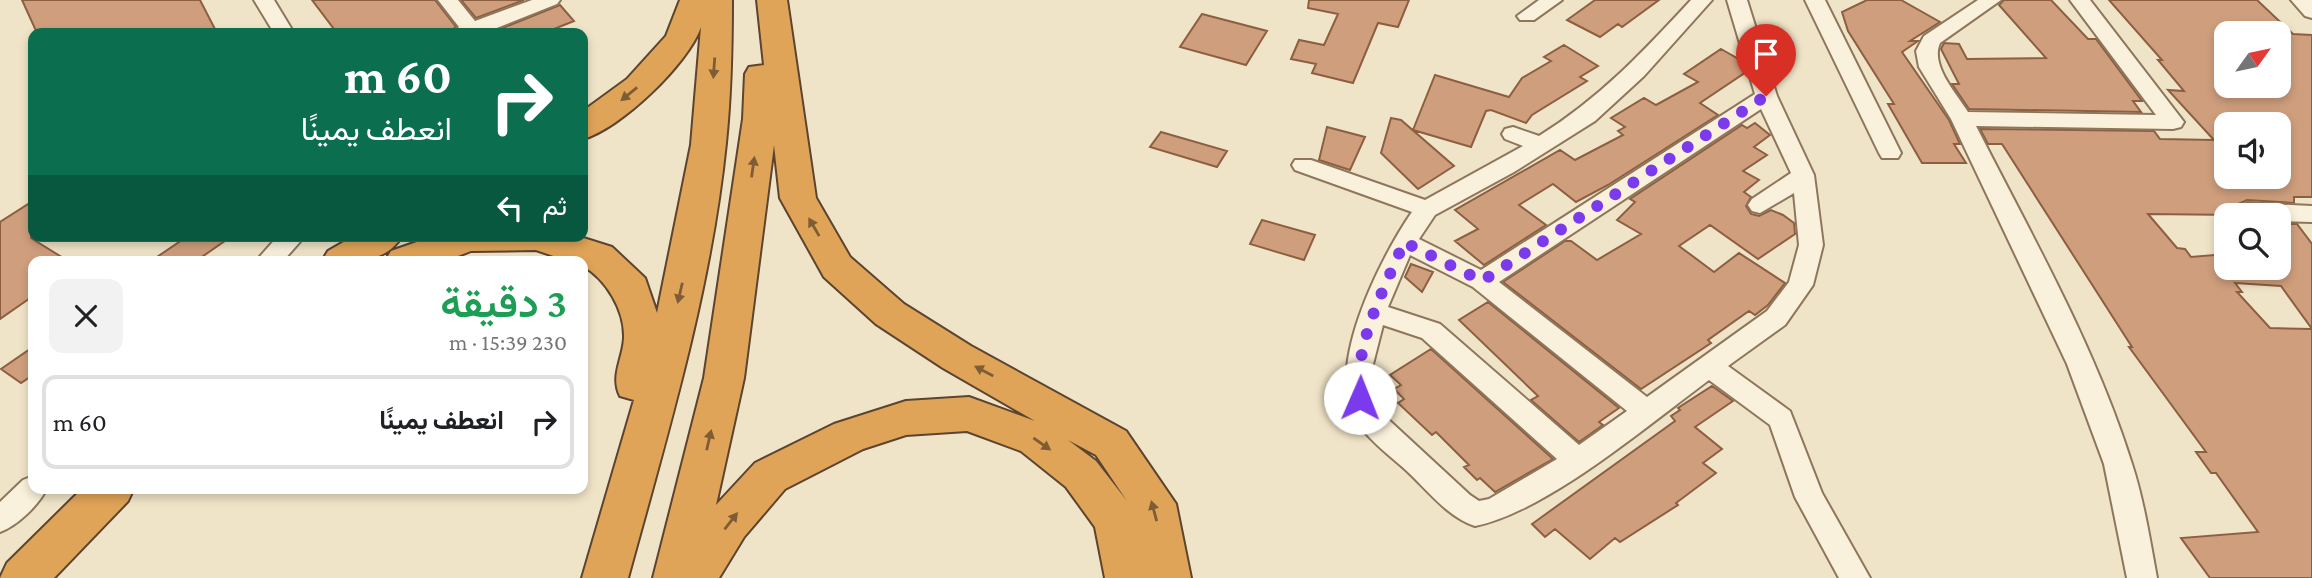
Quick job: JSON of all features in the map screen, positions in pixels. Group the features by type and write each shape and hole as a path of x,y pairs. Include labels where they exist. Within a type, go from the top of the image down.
{"highway":[{"path":"588,124 639,86 681,39 695,0"},
{"path":"603,578 661,377 695,227 711,118 717,0"},
{"path":"676,578 724,378 760,118 764,0"},
{"path":"772,0 798,198 837,267 890,314 957,357 1041,401 1111,443 1154,504 1168,578"},
{"path":"350,256 374,242"},
{"path":"418,256 458,242"},
{"path":"552,242 598,257 631,288 644,336 603,578"},
{"path":"694,578 727,523 770,476 849,436 906,418 969,414 1036,439 1081,474 1116,521 1128,578"},
{"path":"0,565 91,497"},
{"path":"23,578 91,497"},
{"path":"60,578 91,497"}],"street":[{"path":"264,0 281,28"},
{"path":"448,0 467,28"},
{"path":"480,28 550,0"},
{"path":"1527,16 1552,0"},
{"path":"1702,0 1637,71 1587,116 1542,146 1427,209 1404,242 1374,312 1357,376 1360,398 1368,417 1460,504 1475,514 1495,510 1578,461 1776,318 1801,285 1811,245 1803,175 1766,96 1737,0"},
{"path":"1815,0 1890,153"},
{"path":"1962,120 2173,122 2080,0"},
{"path":"2301,0 2312,12"},
{"path":"1982,2 1931,40 1926,51 1929,67 1962,120 2061,321 2113,449 2129,507 2142,578"},
{"path":"1482,281 1766,96"},
{"path":"1513,134 1542,146"},
{"path":"1303,165 1427,209"},
{"path":"1760,205 1803,175"},
{"path":"2291,213 2312,214"},
{"path":"273,256 287,242"},
{"path":"1404,242 1482,281 1645,411"},
{"path":"1374,312 1432,331 1578,461"},
{"path":"1708,366 1781,419 1809,497 1855,578"},
{"path":"0,520 28,493"}],"building":[{"path":"22,0 200,0 214,28 35,28"},
{"path":"312,0 435,0 456,27 454,28 333,28"},
{"path":"461,0 524,0 476,18"},
{"path":"1309,0 1409,0 1398,27 1378,23 1353,83 1312,73 1316,64 1291,59 1299,40 1324,45 1338,14 1308,8"},
{"path":"1595,0 1659,0 1622,27 1618,24 1600,37 1567,20"},
{"path":"1867,0 1901,0 1940,22 1910,41 1918,41 1902,52 1949,120 1960,144 1954,144 1966,163 1922,163 1888,104 1894,104 1848,31 1842,12"},
{"path":"2004,0 2051,0 2088,39 2096,39 2142,101 2133,101 2141,112 1969,109 1952,84 1959,84 1941,49 1944,43 1959,44 1967,59 2046,58 1999,5"},
{"path":"2109,0 2257,0 2279,21 2214,21 2214,98 2291,98 2291,32 2312,35 2312,197 2294,197 2294,203 2247,200 2240,203 2214,203 2214,215 2148,214 2177,248 2185,249 2191,257 2214,255 2214,280 2291,280 2291,224 2297,224 2312,244 2312,329 2312,578 2210,578 2181,538 2258,532 2216,473 2211,473 2196,452 2206,452 2129,347 2132,347 2002,144 1988,144 1980,129 2154,131 2160,139 2214,140 2168,90 2184,91 2158,60 2162,60","holes":["2235,283 2281,286 2312,329 2270,328 2237,292 2242,292"]},
{"path":"560,5 574,21 556,28 502,28"},
{"path":"1202,14 1267,31 1246,65 1180,47"},
{"path":"1564,45 1598,66 1580,77 1587,81 1532,115 1526,123 1491,110 1486,111 1471,147 1413,130 1435,75 1509,97 1522,78 1551,61 1544,57"},
{"path":"1721,49 1742,61 1746,72 1700,103 1718,115 1608,185 1576,202 1553,184 1519,205 1546,225 1484,265 1455,241 1478,229 1455,210 1560,150 1575,160 1623,135 1618,131 1625,127 1611,118 1644,98 1656,105 1698,82 1684,74"},
{"path":"1391,118 1401,120 1454,166 1418,189 1381,153"},
{"path":"1755,123 1770,135 1754,147 1767,155 1743,171 1759,180 1744,192 1751,197 1746,206 1751,214 1759,216 1771,210 1783,215 1794,223 1795,234 1758,259 1710,225 1679,246 1714,272 1739,253 1785,283 1768,305 1755,315 1749,311 1708,340 1711,343 1641,389 1503,282 1565,241 1571,241 1597,260 1641,234 1617,220 1635,202 1630,199 1742,125 1747,128"},
{"path":"1327,127 1365,137 1350,170 1319,160"},
{"path":"1161,132 1227,151 1217,167 1150,147"},
{"path":"28,204 28,242 37,242 60,256 28,256 28,299 0,319 0,222"},
{"path":"1262,220 1315,235 1304,260 1250,244"},
{"path":"179,242 223,242 203,256 158,256"},
{"path":"1411,264 1433,272 1422,292 1405,277"},
{"path":"1488,302 1619,408 1599,422 1603,425 1579,442 1531,400 1538,396 1459,320"},
{"path":"1431,349 1553,459 1495,492 1480,478 1477,480 1464,467 1469,465 1436,432 1432,435 1398,403 1404,399 1394,389 1401,385 1390,375"},
{"path":"28,350 28,378 21,383 1,369"},
{"path":"1712,386 1733,401 1695,427 1722,449 1703,463 1716,473 1676,503 1678,505 1620,542 1615,538 1590,559 1555,529 1545,537 1532,524 1675,421 1671,416 1680,410 1678,408"}],"route":[{"path":"1360,398 1357,376 1374,312 1404,242 1482,281 1766,96"}]}
